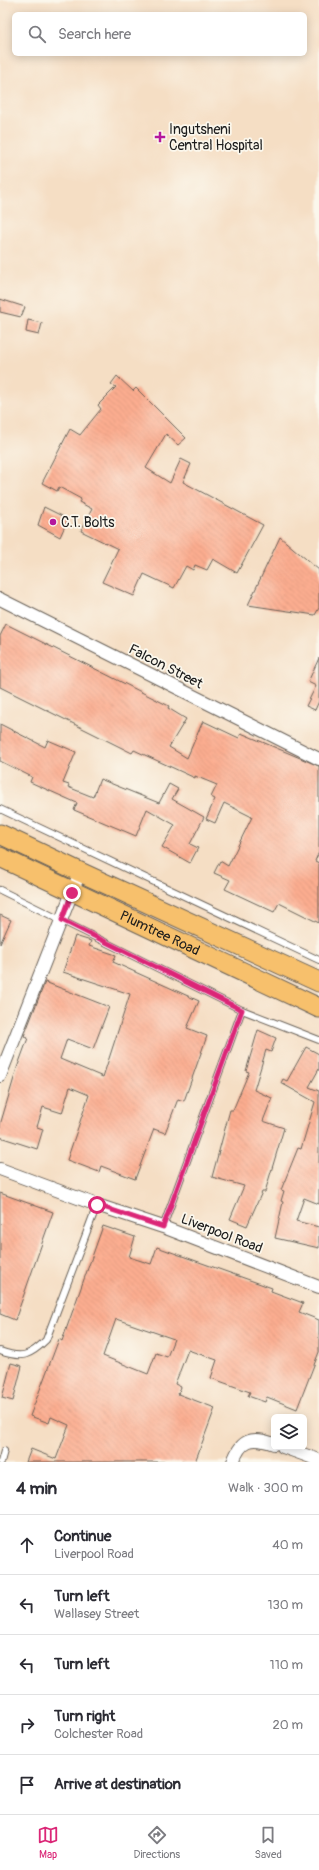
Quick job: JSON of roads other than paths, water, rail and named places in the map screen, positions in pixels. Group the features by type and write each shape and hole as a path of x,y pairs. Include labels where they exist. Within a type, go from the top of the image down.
{"highway":[{"name":"Plumtree Road","path":"0,834 317,980"},
{"name":"Plumtree Road","path":"0,858 319,1008"}],"street":[{"name":"Falcon Street","path":"0,599 319,759"},
{"path":"0,1076 80,872"},
{"name":"Liverpool Road","path":"0,1169 97,1205 163,1227 319,1287"},
{"path":"233,1462 241,1447 250,1440 261,1439 271,1443"},
{"path":"291,1450 319,1460"}],"lane":[{"path":"0,809 319,960"},
{"path":"0,890 242,1010 319,1040"},
{"path":"163,1227 242,1010"},
{"path":"0,1351 9,1354 22,1355 34,1352 46,1340 97,1205"},
{"path":"1,1462 4,1451"}],"place":[{"name":"Ingutsheni Central Hospital","path":"160,137"},
{"name":"C.T. Bolts","path":"53,522"}]}
